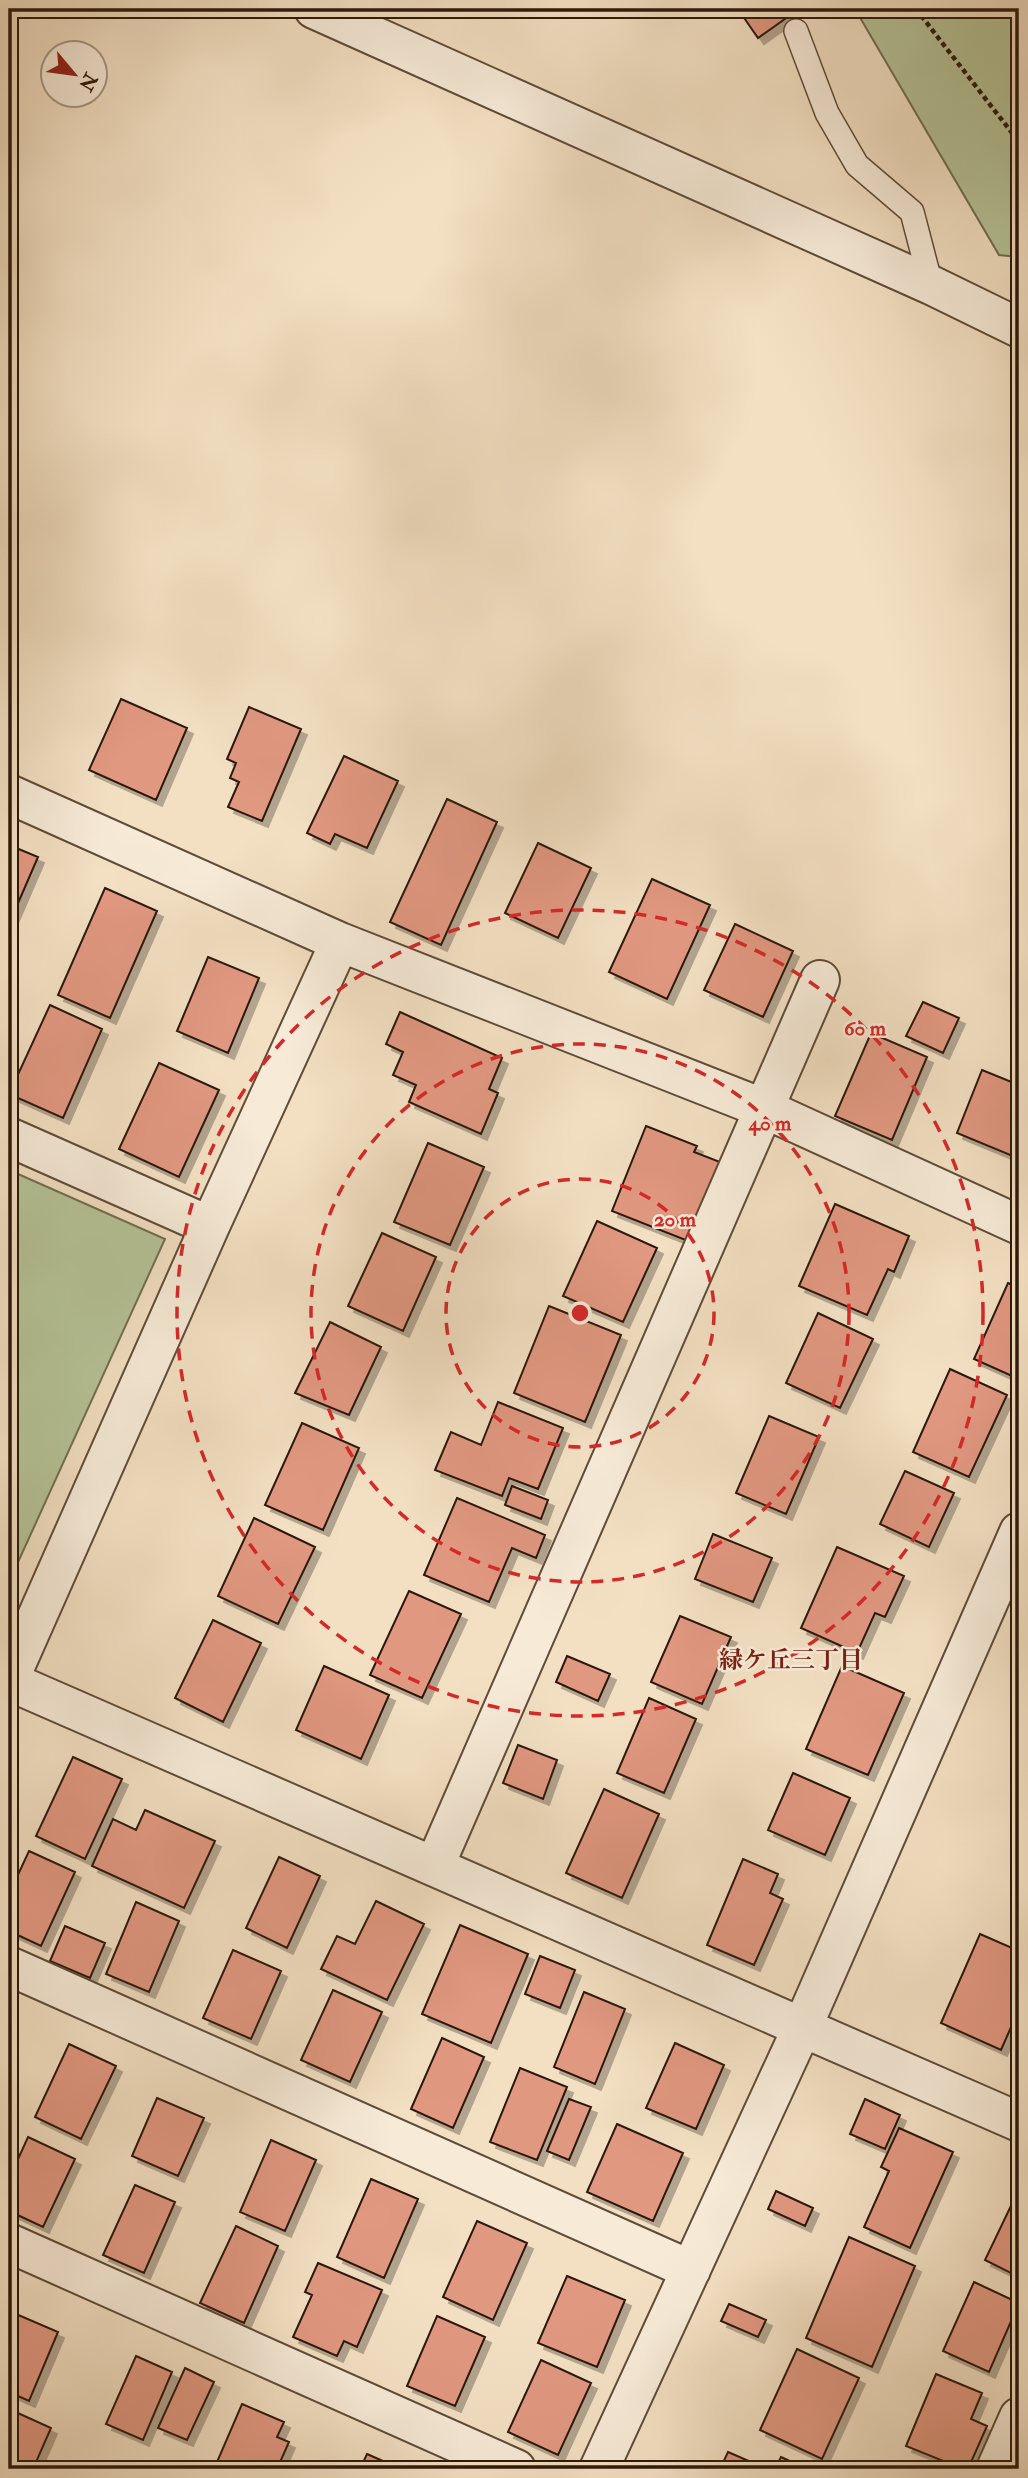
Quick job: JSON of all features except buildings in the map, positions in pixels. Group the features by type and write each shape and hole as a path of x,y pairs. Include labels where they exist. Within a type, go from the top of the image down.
{"street":[{"path":"314,9 931,285 1019,328"},
{"path":"9,794 340,942 765,1109 1019,1224"},
{"path":"340,942 210,1226 9,1680 1019,2122"},
{"path":"435,1866 820,980"},
{"path":"9,1137 210,1226"},
{"path":"599,2469 802,2028 1019,1532"},
{"path":"9,1966 691,2270"},
{"path":"9,2243 516,2469"},
{"path":"996,2469 1019,2417"}],"lane":[{"path":"796,31 827,113 856,165 912,212 931,285"}],"path":[{"path":"916,9 1019,142"}],"green space":[{"path":"855,9 1019,9 1019,257 999,255"},
{"path":"9,1170 165,1239 9,1582"}],"district":[{"name":"緑ケ丘三丁目","path":"791,1660"}]}
